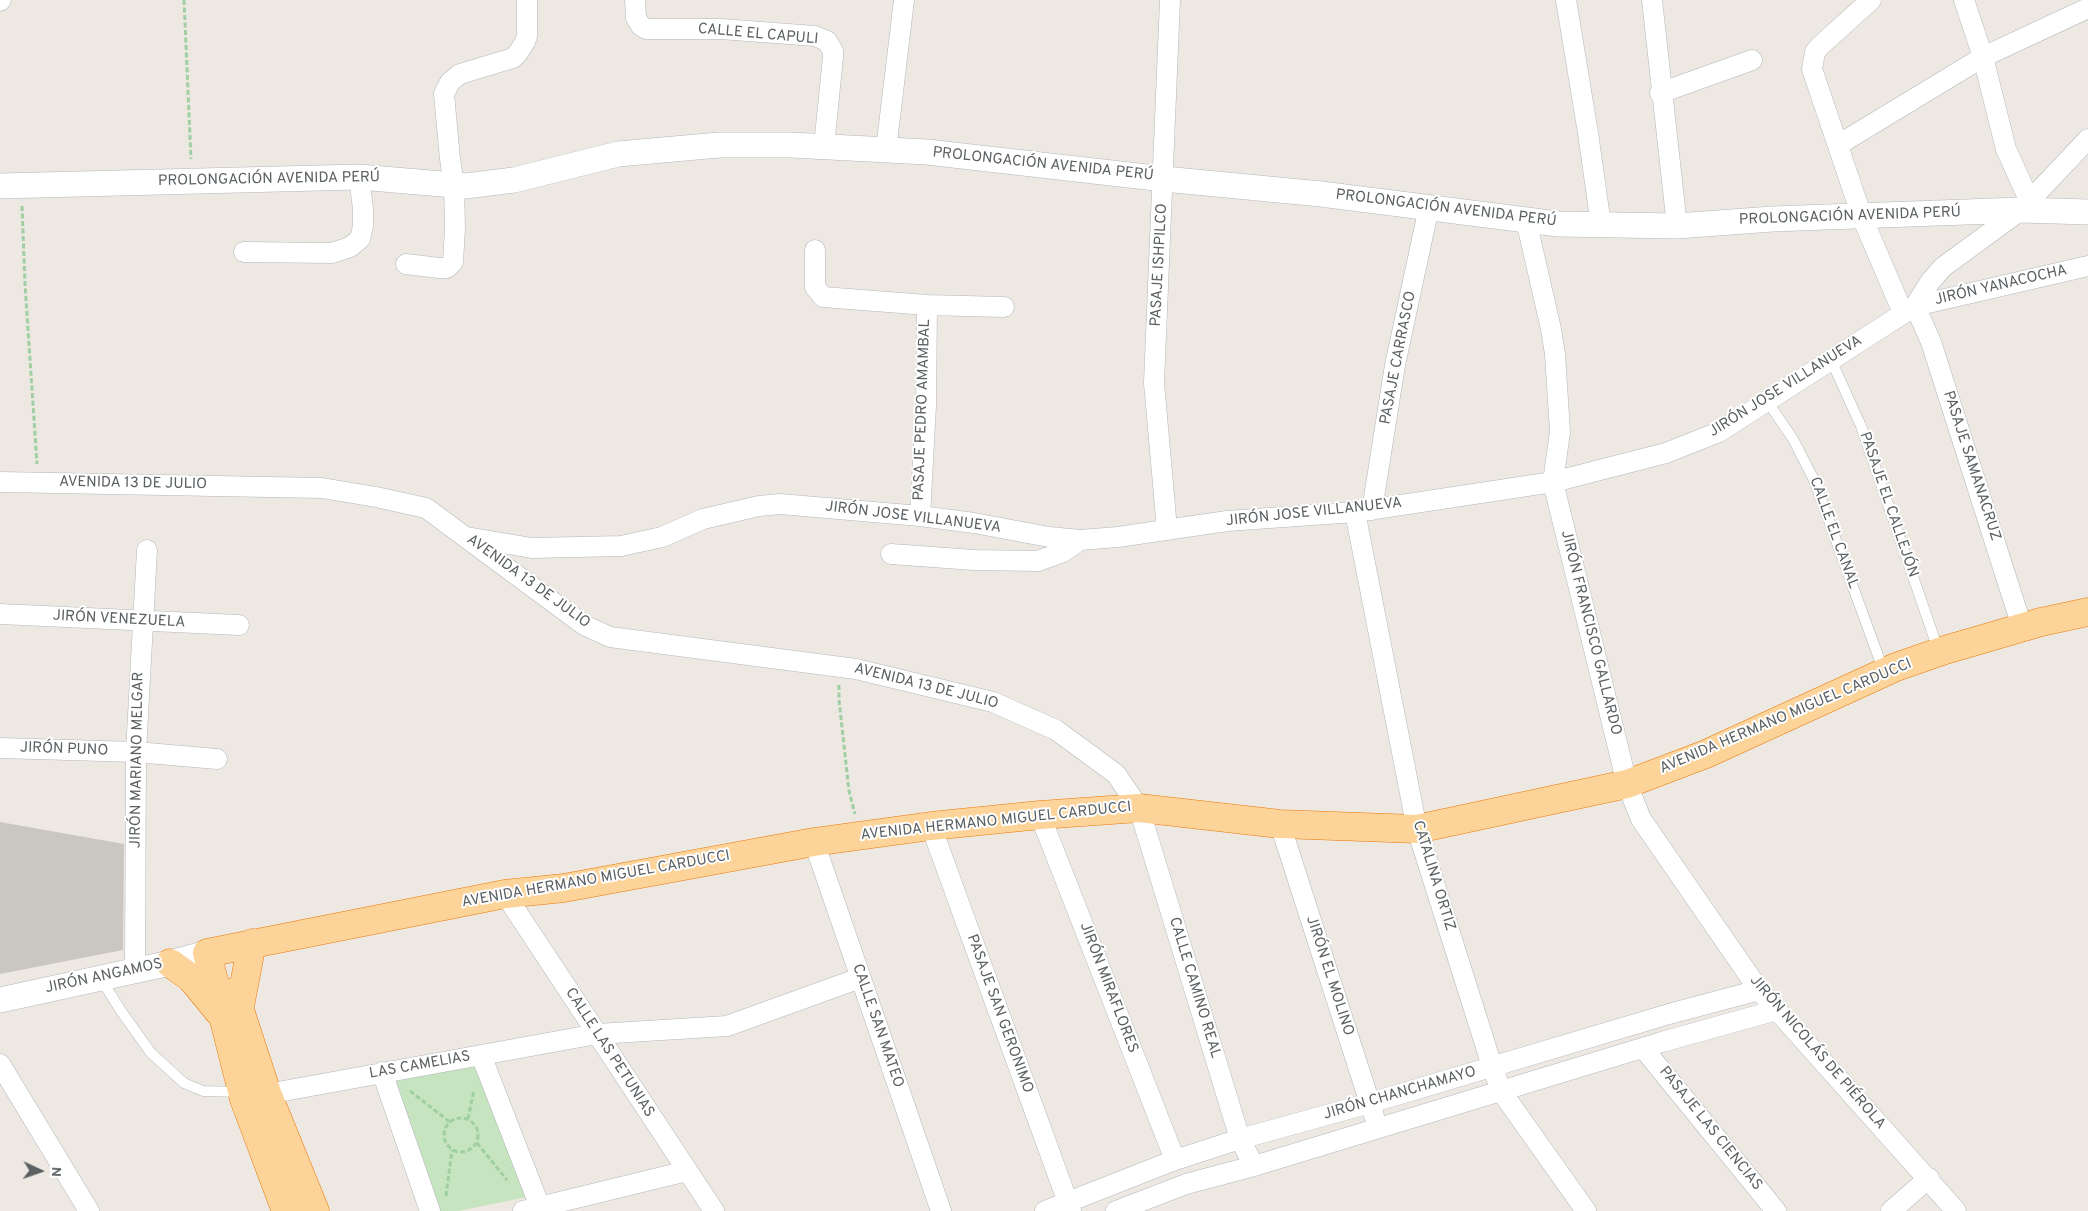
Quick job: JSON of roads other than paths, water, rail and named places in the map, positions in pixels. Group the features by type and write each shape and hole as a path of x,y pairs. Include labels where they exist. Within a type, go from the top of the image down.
{"highway":[{"name":"AVENIDA HERMANO MIGUEL CARDUCCI","path":"228,948 505,894 564,888 814,842 931,826 1040,815 1139,808 1280,824 1417,829 1627,784 1706,754 1884,672 1939,652 2022,627 2088,612"},
{"path":"228,948 231,1014 251,1095 286,1211"},
{"path":"228,948 231,1014"},
{"path":"170,963 191,978 231,1014"},
{"path":"251,1095 315,1211"}],"street":[{"path":"406,264 447,268 453,262 455,228 454,184 444,100 446,88 460,74 513,58 518,53 527,36 527,0"},
{"name":"CALLE EL CAPULI","path":"635,0 636,18 641,26 646,29 721,29 815,36 827,41 831,46 833,57 824,146"},
{"path":"886,150 904,0"},
{"name":"PASAJE ISHPILCO","path":"1167,529 1154,384 1170,0"},
{"path":"1566,0 1601,225"},
{"path":"1652,0 1660,93 1677,226"},
{"name":"PASAJE SAMANACRUZ","path":"1871,0 1828,37 1815,52 1813,58 1814,75 1862,217 1909,310 1931,342 2022,627"},
{"path":"1964,0 1984,57 2006,149 2026,206"},
{"path":"1838,145 1984,57 2085,8"},
{"path":"1660,93 1752,60"},
{"name":"JIRÓN JOSE VILLANUEVA","path":"466,538 532,548 621,546 662,537 703,519 758,506 780,504 920,516 974,523 1049,537 1080,540 1118,538 1227,521 1364,511 1553,482 1666,453 1719,432 1832,360 1909,310 1943,267 2026,206 2088,139"},
{"name":"PROLONGACIÓN AVENIDA PERÚ","path":"10,186 359,177 466,186 514,180 618,154 719,145 824,146 928,152 1164,179 1321,194 1558,224 1677,226 1772,219 1862,217 2026,206 2088,212"},
{"path":"244,252 332,253 350,247 360,239 363,226 359,177"},
{"name":"PASAJE CARRASCO","path":"1364,511 1429,208"},
{"path":"1526,220 1555,354 1560,432 1553,482"},
{"path":"815,250 815,287 823,297 1004,307"},
{"name":"JIRÓN YANACOCHA","path":"1909,310 2088,266"},
{"name":"PASAJE PEDRO AMAMBAL","path":"920,516 926,406 927,304"},
{"name":"AVENIDA 13 DE JULIO","path":"0,482 322,488 426,508 584,625 610,637 839,666 993,702 1056,730 1116,774 1139,808"},
{"name":"JIRÓN FRANCISCO GALLARDO","path":"1553,482 1627,784"},
{"name":"CATALINA ORTIZ","path":"1364,511 1417,829 1492,1066 1501,1090 1586,1211"},
{"path":"891,554 974,560 1038,561 1063,552 1080,540"},
{"name":"JIRÓN MARIANO MELGAR","path":"135,970 136,752 147,550"},
{"name":"JIRÓN VENEZUELA","path":"0,614 239,625"},
{"name":"JIRÓN PUNO","path":"0,748 136,752 217,759"},
{"name":"JIRÓN NICOLÁS DE PIÉROLA","path":"1627,784 1641,819 1759,990 1956,1211"},
{"name":"CALLE CAMINO REAL","path":"1139,808 1240,1140 1254,1166"},
{"name":"JIRÓN MIRAFLORES","path":"1040,815 1176,1160"},
{"name":"JIRÓN EL MOLINO","path":"1280,824 1377,1127"},
{"name":"PASAJE SAN GERONIMO","path":"931,826 1070,1206"},
{"name":"CALLE SAN MATEO","path":"814,842 940,1211"},
{"name":"CALLE LAS PETUNIAS","path":"505,894 714,1211"},
{"name":"JIRÓN ANGAMOS","path":"0,1000 170,963 228,948"},
{"name":"LAS CAMELIAS","path":"251,1095 597,1034 727,1026 860,978"},
{"name":"JIRÓN CHANCHAMAYO","path":"1045,1211 1070,1206 1176,1160 1240,1140 1669,1014 1759,990"},
{"name":"JIRÓN CHANCHAMAYO","path":"1116,1211 1186,1184 1254,1166 1501,1090 1777,1010"},
{"name":"PASAJE LAS CIENCIAS","path":"1643,1048 1776,1211"},
{"path":"480,1055 531,1209 687,1171"},
{"path":"0,1064 88,1211"},
{"path":"384,1072 438,1207"},
{"path":"1891,1211 1928,1178"}],"lane":[{"name":"PASAJE EL CALLEJÓN","path":"1832,360 1861,426 1939,652"},
{"name":"CALLE EL CANAL","path":"1767,401 1793,439 1814,480 1884,672"},
{"path":"101,978 121,1011 151,1053 184,1082 203,1092 251,1095"}]}
